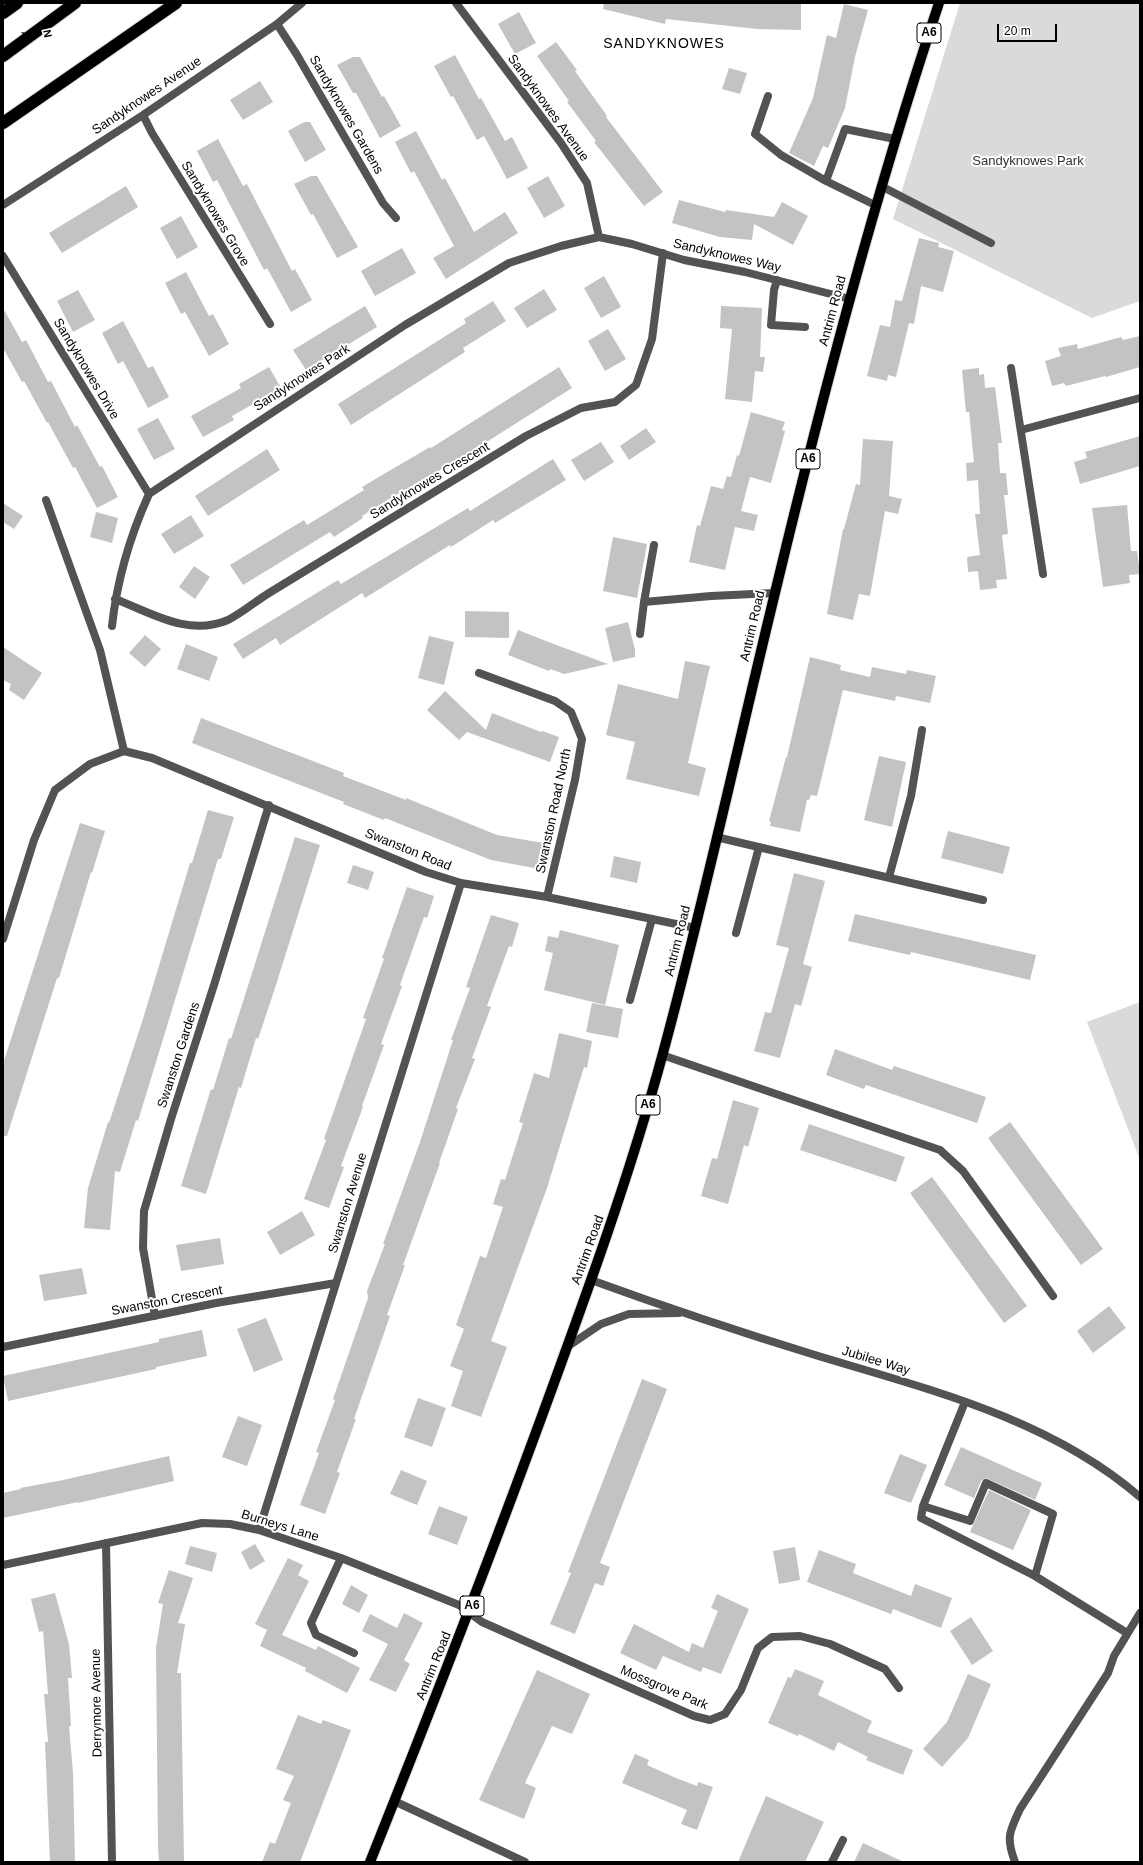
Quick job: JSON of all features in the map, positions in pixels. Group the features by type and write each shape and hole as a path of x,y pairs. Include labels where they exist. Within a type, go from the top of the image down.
{"highway":[{"path":"3,13 17,3"},
{"path":"3,56 76,3"},
{"path":"3,123 176,3"}],"main road":[{"name":"Antrim Road","path":"370,1862 469,1612 567,1347 630,1166 696,928 774,593 818,417 875,205 939,3"}],"street":[{"name":"Sandyknowes Avenue","path":"3,205 143,115 277,24 302,3"},
{"name":"Sandyknowes Avenue","path":"456,3 561,143 587,183 599,237"},
{"name":"Sandyknowes Gardens","path":"277,24 297,55 383,203 396,218"},
{"path":"768,96 755,134 780,155 826,181 875,205"},
{"name":"Sandyknowes Grove","path":"143,115 152,133 270,324"},
{"path":"826,181 845,129 896,139"},
{"path":"881,186 991,243"},
{"name":"Sandyknowes Way","path":"599,237 632,244 684,260 777,280 850,298"},
{"name":"Sandyknowes Park","path":"149,494 405,325 509,263 560,246 599,237"},
{"name":"Sandyknowes Crescent","path":"115,599 173,623 205,627 229,620 269,593 526,436 581,408 615,402 636,385 652,339 663,253"},
{"name":"Sandyknowes Drive","path":"3,256 149,494"},
{"path":"777,280 774,290 771,325 804,327"},
{"path":"1011,368 1043,574"},
{"path":"1021,430 1140,398"},
{"path":"112,626 115,599 135,524 149,494"},
{"path":"3,939 34,840 55,790 90,764 124,752 100,650 46,500"},
{"path":"640,634 654,545"},
{"path":"644,602 711,596 774,593"},
{"name":"Swanston Road North","path":"479,673 555,701 571,712 582,739 575,780 547,897"},
{"path":"889,877 911,796 922,730"},
{"name":"Swanston Road","path":"124,752 152,758 269,805 426,872 461,883 547,897 696,928"},
{"name":"Swanston Gardens","path":"155,1316 143,1248 144,1211 171,1119 269,805"},
{"path":"716,837 983,900"},
{"path":"736,933 759,847"},
{"name":"Swanston Avenue","path":"259,1530 461,883"},
{"path":"630,1000 652,919"},
{"path":"662,1055 940,1150 963,1171 1053,1296"},
{"name":"Jubilee Way","path":"591,1280 686,1313 986,1409 1040,1433 1095,1463 1140,1497"},
{"name":"Swanston Crescent","path":"3,1346 216,1303 336,1283"},
{"path":"567,1347 600,1324 629,1314 686,1313"},
{"path":"965,1402 923,1506 921,1518 1035,1576 1127,1633"},
{"path":"923,1506 970,1521 986,1483 1053,1514 1035,1576"},
{"name":"Burneys Lane","path":"3,1565 202,1523 230,1524 259,1530 341,1558 459,1605 469,1612"},
{"name":"Derrymore Avenue","path":"106,1543 112,1862"},
{"path":"341,1558 311,1624 316,1635 354,1653"},
{"name":"Mossgrove Park","path":"469,1612 482,1622 694,1716 710,1720 725,1714 741,1690 758,1648 772,1637 800,1636 830,1644 885,1669 899,1688"},
{"path":"1015,1862 1009,1846 1010,1828 1020,1809 1108,1673 1114,1656 1140,1612"},
{"path":"394,1801 524,1862"},
{"path":"832,1862 843,1840"}],"green space":[{"name":"Sandyknowes Park","path":"960,3 1140,3 1140,301 1092,318 893,219"},
{"path":"1140,1002 1140,1160 1087,1022"}],"building":[{"path":"604,3 801,3 801,30 757,29 666,19 665,24 603,9"},
{"path":"844,4 868,10 855,57 845,108 828,148 823,146 814,166 789,153 813,98 827,35 836,38"},
{"path":"519,12 536,43 515,54 498,24"},
{"path":"556,42 577,70 575,71 607,116 606,117 663,192 644,206 594,142 596,141 567,102 569,101 537,56"},
{"path":"455,55 479,99 481,98 505,141 512,137 528,168 507,179 484,136 477,140 453,96 451,97 434,66"},
{"path":"353,57 360,57 382,97 384,96 401,126 380,138 356,93 353,93 337,65"},
{"path":"729,68 747,73 740,94 722,89"},
{"path":"260,81 273,102 243,120 230,100"},
{"path":"304,122 310,122 326,150 305,162 288,131"},
{"path":"416,131 442,180 445,178 474,232 505,212 518,233 446,279 433,258 454,246 414,171 411,173 395,142"},
{"path":"218,139 243,186 247,184 292,271 295,269 312,300 291,312 267,268 264,270 217,180 213,182 197,151"},
{"path":"311,176 317,176 358,247 337,258 313,214 311,215 294,184"},
{"path":"548,176 565,206 544,218 527,188"},
{"path":"126,186 138,207 62,253 49,233"},
{"path":"679,200 725,212 726,210 774,217 782,202 808,216 793,245 754,224 752,240 720,237 672,223"},
{"path":"181,216 198,247 177,259 160,228"},
{"path":"919,238 939,243 938,247 954,251 943,292 921,286 914,324 909,323 896,377 888,375 887,381 867,376 880,325 890,327 895,300 902,301"},
{"path":"402,248 416,273 375,296 361,271"},
{"path":"186,272 209,316 213,314 229,344 209,356 185,312 181,314 165,283"},
{"path":"604,276 621,307 601,318 584,288"},
{"path":"544,289 557,310 527,328 514,308"},
{"path":"78,290 95,320 73,332 57,301"},
{"path":"493,301 506,321 463,348 465,352 351,425 338,404 466,323 464,319"},
{"path":"365,306 377,327 306,370 293,350"},
{"path":"721,306 762,308 760,357 765,357 763,372 755,371 752,402 725,399 732,329 720,328"},
{"path":"3,308 22,342 26,340 48,382 51,381 75,427 77,425 100,467 102,466 118,497 97,508 75,467 73,468 48,422 47,423 24,381 22,382 3,348"},
{"path":"123,321 148,368 153,366 169,397 148,408 123,361 118,364 102,333"},
{"path":"608,329 626,359 605,371 588,341"},
{"path":"1140,336 1140,367 1106,377 1066,386 1064,383 1052,386 1045,361 1061,356 1058,348 1077,344 1078,349 1121,337 1123,340"},
{"path":"269,367 281,388 232,416 234,420 203,437 191,416 241,388 239,384"},
{"path":"559,367 572,388 458,460 389,499 362,516 363,518 334,537 330,532 243,585 230,565 304,520 307,525 364,490 362,487 430,447 431,448"},
{"path":"979,368 979,375 984,374 985,388 995,387 1002,443 998,443 1000,473 1006,473 1008,495 1004,495 1008,534 1002,535 1007,579 996,580 997,588 980,590 978,571 968,572 967,557 980,555 975,514 980,514 978,480 967,481 966,463 974,462 969,412 966,412 962,370"},
{"path":"751,412 785,422 782,430 785,431 771,483 750,477 741,511 758,515 754,531 735,527 725,570 689,562 697,525 700,526 711,486 723,489 727,476 731,477 737,455 739,456"},
{"path":"158,418 175,449 154,460 137,429"},
{"path":"646,428 656,442 629,460 620,446"},
{"path":"1140,436 1140,466 1080,484 1074,462 1087,458 1085,452"},
{"path":"863,439 893,441 889,496 902,499 898,514 885,511 870,596 859,594 853,620 827,614 843,529 856,484 860,485"},
{"path":"601,442 614,462 584,481 571,460"},
{"path":"267,449 280,470 208,516 195,496"},
{"path":"553,459 566,480 495,523 493,520 451,547 450,545 365,598 362,593 280,645 276,638 243,659 233,644 338,580 341,584 468,508 470,511"},
{"path":"3,503 23,516 14,529 3,522"},
{"path":"1127,505 1131,551 1137,551 1140,574 1129,575 1130,583 1103,587 1092,508"},
{"path":"96,512 118,518 112,543 90,537"},
{"path":"191,515 204,536 174,554 161,534"},
{"path":"613,537 647,544 637,598 603,591"},
{"path":"194,566 210,577 195,599 179,587"},
{"path":"465,611 509,612 509,638 465,637"},
{"path":"628,622 635,650 635,657 613,662 605,628"},
{"path":"518,630 608,664 564,674 550,669 549,671 508,655"},
{"path":"145,635 161,649 145,667 129,653"},
{"path":"429,636 454,642 444,685 418,678"},
{"path":"186,644 218,657 209,681 177,669"},
{"path":"3,647 42,673 24,700 9,690 11,684 3,680"},
{"path":"810,657 841,665 840,670 870,677 872,667 906,674 907,670 936,676 930,703 896,696 895,701 843,690 817,796 811,795 809,800 807,800 800,832 770,826 771,822 769,821 787,757"},
{"path":"685,661 710,666 688,763 706,768 699,796 626,779 635,742 606,735 618,684 678,699"},
{"path":"445,691 486,730 492,713 541,732 542,731 559,737 550,762 467,732 459,740 427,710"},
{"path":"201,718 344,773 343,776 406,800 406,798 497,835 549,844 545,870 491,860 385,818 384,820 343,804 344,802 192,743"},
{"path":"879,756 906,762 892,827 864,820"},
{"path":"208,810 234,817 221,859 218,859 138,1121 136,1120 120,1172 115,1171 110,1230 84,1228 88,1188 108,1122 109,1123 142,1022 190,863 192,863"},
{"path":"80,823 105,831 7,1136 3,1136 3,1064"},
{"path":"948,831 1010,847 1003,874 941,858"},
{"path":"295,837 320,845 258,1039 256,1038 241,1088 239,1087 206,1194 181,1186 211,1089 213,1090 229,1038 231,1039"},
{"path":"614,856 641,862 637,883 610,877"},
{"path":"353,865 374,872 368,890 347,883"},
{"path":"794,873 825,881 803,964 812,967 801,1006 795,1004 780,1058 754,1051 765,1012 771,1013 789,948 776,945"},
{"path":"407,887 434,896 427,918 424,917 400,985 402,986 381,1044 384,1045 341,1166 344,1167 329,1208 304,1199 326,1140 324,1139 366,1019 363,1018"},
{"path":"855,914 1036,955 1030,980 911,952 910,955 848,941"},
{"path":"491,915 519,923 512,947 509,946 487,1006 491,1007 472,1058 475,1059 456,1108 458,1109 440,1163 403,1265 405,1265 387,1315 390,1316 354,1419 356,1419 337,1472 340,1473 325,1514 300,1505 319,1453 316,1452 335,1400 333,1399 368,1298 367,1291 385,1244 383,1244 420,1142 453,1040 451,1040 470,988 466,987"},
{"path":"560,930 619,945 605,1005 544,990 553,953 545,951 548,936 558,938"},
{"path":"592,1003 623,1009 618,1038 586,1032"},
{"path":"559,1033 592,1041 587,1068 584,1067 547,1188 491,1341 507,1347 481,1417 451,1406 463,1371 450,1366 464,1329 456,1325 480,1256 486,1258 503,1207 493,1204 501,1179 505,1180 523,1123 519,1122 534,1073 549,1078"},
{"path":"835,1049 892,1070 894,1066 986,1097 977,1123 866,1085 864,1089 826,1075"},
{"path":"733,1100 759,1108 748,1147 744,1145 728,1204 701,1196 712,1158 717,1159"},
{"path":"1010,1122 1103,1249 1081,1265 988,1138"},
{"path":"809,1124 905,1157 896,1182 800,1150"},
{"path":"932,1177 1027,1306 1004,1323 910,1193"},
{"path":"302,1211 315,1235 280,1255 267,1232"},
{"path":"220,1238 224,1264 181,1271 176,1245"},
{"path":"82,1268 87,1294 44,1301 39,1275"},
{"path":"1109,1306 1126,1328 1093,1353 1077,1331"},
{"path":"266,1318 283,1360 254,1372 237,1329"},
{"path":"202,1330 207,1356 156,1367 156,1369 8,1401 3,1376 159,1342 159,1339"},
{"path":"642,1379 667,1389 600,1563 610,1567 603,1586 595,1583 575,1634 550,1624 571,1573 568,1572"},
{"path":"418,1398 446,1408 432,1447 404,1437"},
{"path":"238,1416 262,1425 247,1466 222,1457"},
{"path":"961,1447 1042,1483 1035,1500 986,1478 981,1481 974,1498 944,1485"},
{"path":"900,1454 927,1465 911,1503 884,1493"},
{"path":"169,1456 174,1481 78,1503 3,1518 3,1493"},
{"path":"401,1470 427,1481 417,1505 390,1494"},
{"path":"989,1490 1031,1510 1013,1550 970,1532"},
{"path":"439,1506 468,1517 457,1545 428,1534"},
{"path":"255,1544 265,1561 250,1570 241,1552"},
{"path":"190,1546 217,1553 212,1572 185,1564"},
{"path":"795,1547 800,1580 779,1584 773,1551"},
{"path":"819,1550 856,1564 853,1573 911,1596 915,1584 952,1598 941,1628 893,1609 891,1614 807,1582"},
{"path":"288,1558 303,1565 298,1575 309,1581 282,1635 316,1650 318,1646 360,1668 347,1693 305,1671 306,1668 260,1646 267,1630 255,1624"},
{"path":"169,1570 193,1578 178,1623 185,1624 177,1673 181,1673 184,1862 159,1862 158,1848 156,1648 163,1604 158,1603"},
{"path":"351,1585 368,1595 359,1613 342,1604"},
{"path":"55,1593 69,1644 72,1678 68,1678 71,1726 69,1726 73,1773 75,1862 50,1862 45,1742 48,1742 44,1694 48,1694 43,1631 39,1632 31,1599"},
{"path":"717,1594 749,1609 721,1674 703,1667 701,1672 663,1656 656,1670 620,1653 634,1624 689,1652 692,1643 703,1648 718,1611 711,1608"},
{"path":"404,1613 423,1623 404,1660 410,1664 396,1692 369,1680 388,1644 362,1631 370,1614 397,1628"},
{"path":"971,1617 993,1651 972,1665 950,1631"},
{"path":"795,1669 824,1681 818,1695 872,1721 867,1732 913,1750 903,1775 866,1760 868,1757 838,1742 834,1751 799,1734 798,1736 768,1723 788,1677 791,1678"},
{"path":"537,1670 590,1694 572,1734 552,1726 525,1783 536,1788 524,1819 479,1800"},
{"path":"968,1674 991,1684 968,1738 942,1767 923,1749 947,1722"},
{"path":"298,1715 321,1724 323,1720 351,1730 300,1862 262,1862 270,1842 275,1844 291,1803 283,1800 294,1776 276,1769"},
{"path":"635,1754 649,1760 647,1765 676,1778 697,1786 698,1782 713,1787 697,1830 681,1824 687,1810 622,1783"},
{"path":"766,1796 824,1822 805,1862 738,1862"},
{"path":"863,1843 904,1862 854,1862"}],"district":[{"name":"SANDYKNOWES","path":"664,44"}]}
